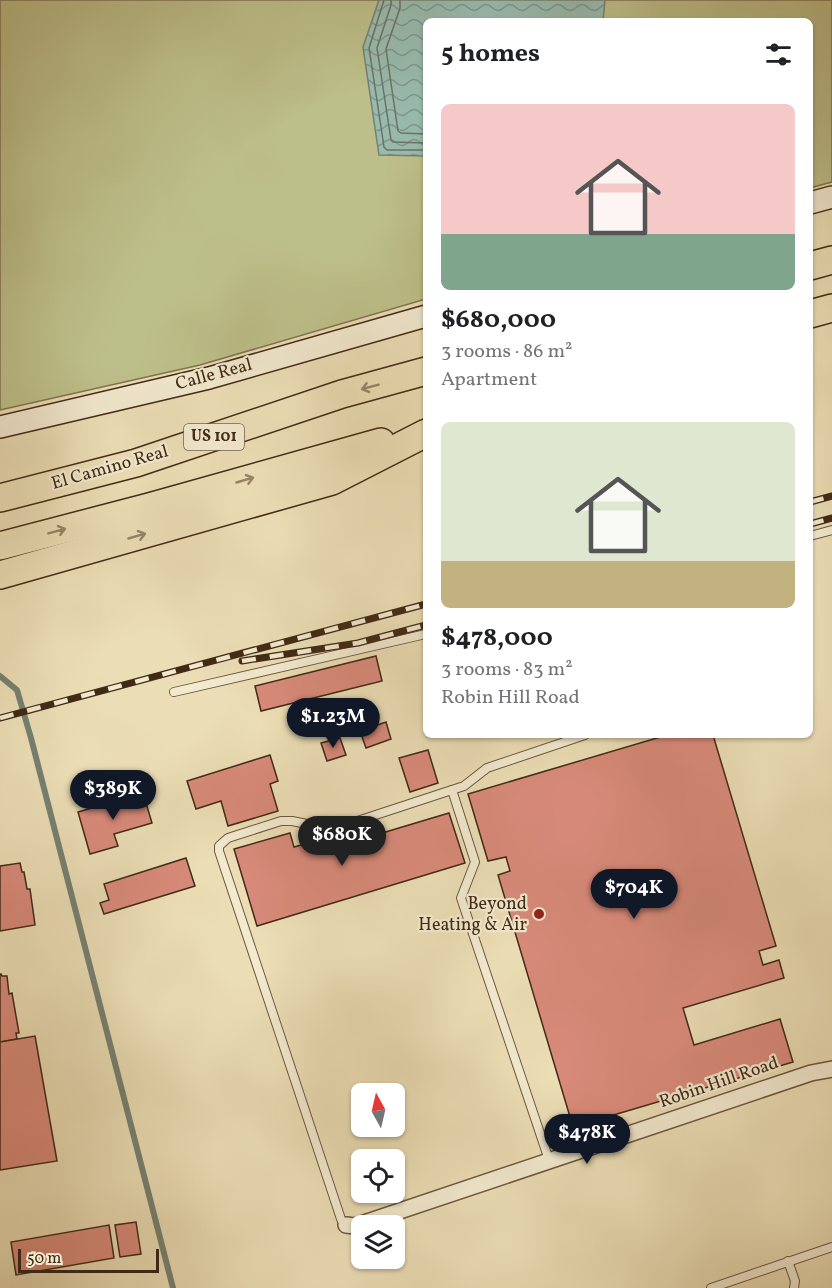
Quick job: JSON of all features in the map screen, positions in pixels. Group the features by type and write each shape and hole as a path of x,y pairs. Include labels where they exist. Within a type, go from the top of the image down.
{"highway":[{"path":"813,265 832,260"},
{"path":"813,313 832,308"},
{"name":"El Camino Real","path":"0,498 136,463 342,394 423,372"},
{"path":"0,546 423,432"},
{"path":"0,575 332,481 423,433"}],"main road":[{"path":"813,203 832,197"},
{"name":"Calle Real","path":"0,426 209,378 423,317"}],"street":[{"name":"Robin Hill Road","path":"346,1225 355,1226 811,1073 832,1069"}],"lane":[{"path":"813,535 832,530"},
{"path":"174,692 423,635"},
{"path":"346,1225 340,1219 220,857 219,846 228,838 281,821 336,828 452,790 468,783 487,768 576,738"},
{"path":"452,790 475,862 461,898 549,1160"},
{"path":"711,1288 832,1247"},
{"path":"788,1261 795,1281 794,1288"}],"green space":[{"path":"0,0 832,0 832,182 813,187 813,18 423,18 423,300 200,365 0,410"}],"water":[{"path":"379,0 605,0 603,18 423,18 423,156 379,155 363,47"}],"building":[{"path":"376,656 382,681 261,711 255,686"},
{"path":"386,722 391,739 366,748 360,731"},
{"path":"340,738 346,755 327,761 321,743"},
{"path":"657,738 714,738 776,946 759,951 763,965 779,960 784,978 683,1008 694,1045 780,1019 793,1062 573,1127 498,875 510,871 506,857 488,861 468,794"},
{"path":"428,750 438,783 410,792 399,758"},
{"path":"270,755 278,781 270,784 278,811 228,826 221,801 196,809 187,781"},
{"path":"143,793 152,823 114,834 118,846 90,854 78,812"},
{"path":"449,813 465,863 257,926 234,849 290,833 294,847 319,840 322,851"},
{"path":"186,858 195,886 104,914 100,903 109,900 104,884"},
{"path":"20,863 27,889 30,889 35,925 0,931 0,866"},
{"path":"0,974 7,976 19,1033 16,1033 17,1039 0,1042"},
{"path":"35,1036 57,1161 0,1170 0,1042"},
{"path":"136,1222 141,1254 120,1257 115,1225"},
{"path":"109,1225 114,1258 16,1275 11,1242"}],"waterway":[{"path":"0,676 17,690 31,738 173,1288"}],"railway":[{"path":"813,501 832,496"},
{"path":"813,523 832,518"},
{"path":"0,718 423,605"},
{"path":"242,661 358,643 423,626"}],"place":[{"name":"Beyond Heating & Air","path":"539,914"}]}
